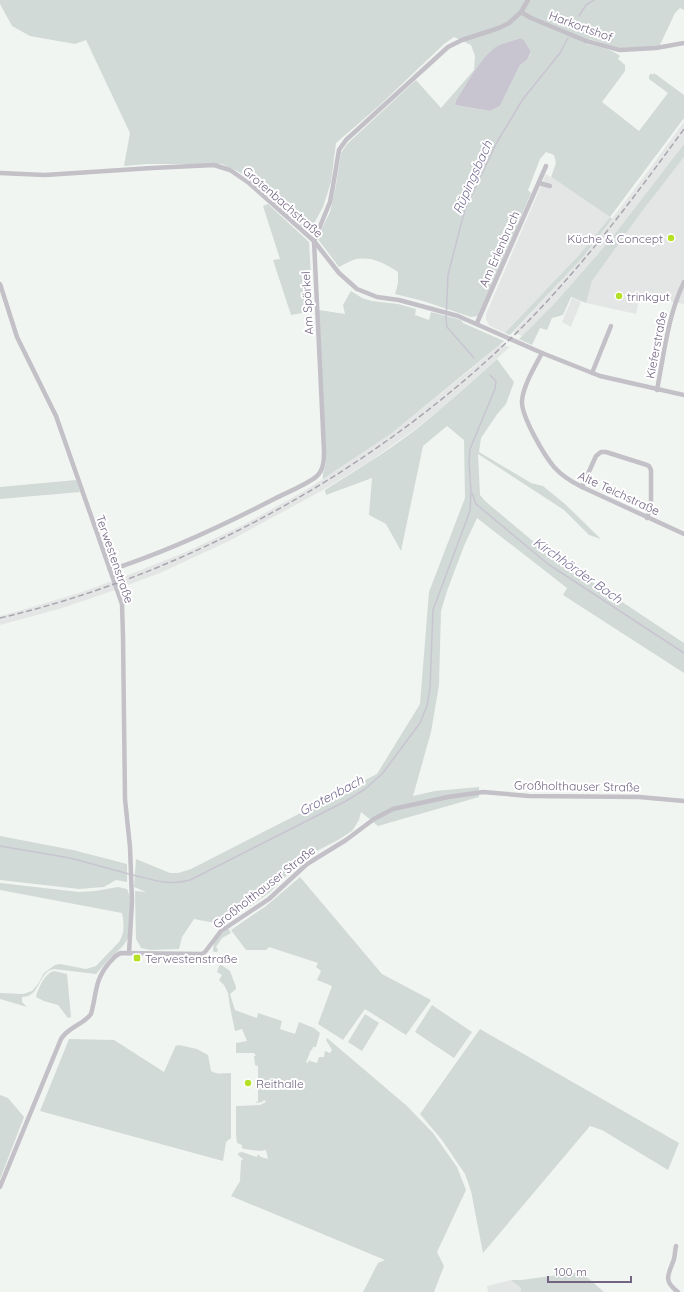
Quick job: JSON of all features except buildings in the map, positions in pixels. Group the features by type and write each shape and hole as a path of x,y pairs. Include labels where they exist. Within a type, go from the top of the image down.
{"street":[{"name":"Am Spörkel","path":"110,570 142,560 262,506 311,480 320,473 324,464 324,450 314,241 330,202 339,150 346,140 448,47 462,40 499,28 509,23 521,12 528,0"},
{"name":"Harkortshof","path":"521,12 531,18 586,41 620,50 656,48 684,43"},
{"name":"Grotenbachstraße","path":"0,173 45,175 201,165 222,167 238,174 314,241 339,273 357,289 377,297 399,300 458,316 592,373 684,395"},
{"name":"Am Erlenbruch","path":"477,323 546,166"},
{"path":"539,183 550,186"},
{"name":"Kieferstraße","path":"658,390 672,316 678,293 684,282"},
{"name":"Terwestenstraße","path":"0,284 17,336 56,416 120,600 123,636 125,799 131,868 132,919 129,953"},
{"path":"592,373 611,326"},
{"name":"Alte Teichstraße","path":"542,352 523,395 522,407 523,413 537,440 554,466 567,479 582,487 684,534"},
{"path":"582,487 596,456 601,452 606,452 647,465 651,470 651,505 647,518"},
{"name":"Großholthauser Straße","path":"0,1187 61,1039 68,1030 88,1018 91,1014 98,980 103,970 115,956 129,953 202,954 221,931 269,899 307,864 346,840 374,818 403,806 483,792 529,796 638,797 684,802"},
{"path":"676,1246 675,1257 669,1270 668,1279 671,1286 678,1292"}],"shaded area":[{"path":"0,0 684,0 684,10 680,8 675,13 659,47 621,48 589,39 586,44 608,49 620,56 618,59 625,65 625,71 602,102 639,131 668,93 649,79 651,73 653,75 654,73 684,95 684,118 610,217 551,177 556,163 554,155 546,152 540,159 528,190 531,193 479,316 471,317 423,301 395,294 398,283 398,272 377,261 365,258 353,260 339,267 317,238 330,212 341,153 347,144 416,80 441,108 474,70 475,56 471,45 454,37 444,44 380,105 336,143 331,182 323,207 309,233 241,173 222,164 147,164 124,166 130,133 86,40 75,44 30,36 12,26 0,4","holes":["519,38 524,40 531,53 527,60 520,65 500,106 490,111 455,105 473,73 486,56 502,45"]},
{"path":"520,38 524,40 531,52 527,60 520,65 500,106 490,111 455,105 469,79 486,56 496,47"},
{"path":"684,122 684,144 611,239 555,303 522,336 514,332 583,257"},
{"path":"684,144 684,157 640,214 592,281 586,303 571,297 563,315 552,318 547,330 540,328 532,345 519,339 555,303 611,239"},
{"path":"684,157 684,304 640,296 636,314 586,303 592,281 640,214"},
{"path":"546,174 610,217 580,254 505,333 490,326 486,320 486,314"},
{"path":"268,204 309,242 313,311 291,315 273,260 280,259 263,206"},
{"path":"610,217 612,219 583,257 510,335 505,333 580,254"},
{"path":"351,291 362,298 372,301 398,304 416,309 415,315 429,320 431,312 461,320 463,323 504,341 392,433 323,479 326,463 319,310 345,314 343,305"},
{"path":"572,298 581,302 571,327 562,322"},
{"path":"500,344 510,347 442,408 370,461 323,490 231,540 160,573 59,609 0,625 0,616 79,593 186,552 243,525 299,494 392,433"},
{"path":"497,359 514,382 506,404 481,438 479,452 531,483 543,486 565,504 601,539 589,535 564,510 478,454 480,495 485,501 553,558 583,576 684,643 684,673 563,595 567,588 477,518 464,546 441,611 439,685 431,732 413,796 435,791 479,787 479,797 378,826 361,812 359,820 352,831 298,864 269,893 217,929 215,923 194,919 182,937 179,949 150,950 141,948 136,939 135,891 146,892 134,887 136,859 170,873 178,873 191,869 377,774 420,704 429,592 465,498 464,440 447,426 423,446 401,551 386,524 369,515 372,478 326,495 325,490 414,431"},
{"path":"76,480 80,492 0,499 0,487"},
{"path":"0,836 73,850 127,864 127,882 116,880 104,887 79,889 0,880"},
{"path":"300,877 382,974 431,1000 406,1035 365,1009 343,1040 318,1024 332,986 317,980 321,971 316,967 318,963 269,947 266,950 246,950 231,930 266,906"},
{"path":"0,883 79,892 118,887 127,889 130,897 129,935 127,940 96,974 54,969 49,971 45,974 33,993 22,997 22,1002 27,1007 0,999 0,993 23,994 32,991 44,973 55,965 60,964 86,969 96,966 119,942 124,924 122,913 0,890"},
{"path":"228,928 231,933 222,938 216,947 218,950 217,952 214,952 213,947 216,941"},
{"path":"220,964 230,971 236,987 236,989 230,994 235,1010 257,1018 258,1013 282,1021 280,1029 295,1034 299,1022 314,1028 320,1033 316,1047 313,1047 311,1050 306,1062 308,1063 309,1060 317,1063 319,1057 324,1057 325,1051 330,1053 332,1050 326,1040 327,1038 407,1106 433,1133 457,1167 466,1190 437,1252 444,1266 434,1292 363,1292 378,1263 385,1260 231,1196 240,1181 241,1161 243,1159 238,1155 238,1153 242,1152 257,1157 258,1154 261,1157 268,1159 266,1150 260,1151 244,1149 242,1148 242,1145 237,1143 236,1106 260,1105 266,1102 264,1100 262,1102 255,1103 258,1101 258,1066 255,1065 254,1056 256,1056 254,1053 236,1053 236,1043 247,1041 242,1029 235,1031 228,993 224,985 219,980 222,975 217,972"},
{"path":"54,971 67,974 71,1017 68,1018 58,1005 36,997 45,978"},
{"path":"432,1005 472,1032 454,1058 415,1032"},
{"path":"365,1014 379,1023 362,1051 348,1042"},
{"path":"480,1029 679,1143 668,1170 602,1130 590,1126 483,1253 471,1191 465,1174 442,1140 420,1114"},
{"path":"69,1039 114,1040 164,1072 176,1045 179,1045 197,1049 208,1055 211,1071 218,1073 231,1073 231,1138 226,1142 223,1161 40,1111"},
{"path":"0,1095 8,1098 24,1117 0,1179"},
{"path":"581,1272 604,1292 521,1292 521,1288 511,1280 521,1280"},
{"path":"570,1279 572,1292 488,1292 487,1286 511,1280 521,1288"}],"waterway":[{"name":"Rüpingsbach","path":"579,16 586,5 594,0"},
{"name":"Rüpingsbach","path":"474,358 447,327 446,320 448,275 465,209 497,142 523,99 560,53 568,38"},
{"name":"Grotenbach","path":"133,875 168,882 182,882 190,880 346,801 365,789 382,774 420,723 427,706 430,688 433,610 470,511 470,449 495,389 496,381 490,375"},
{"name":"Kirchhörder Bach","path":"472,493 476,504 548,564 684,653"},
{"name":"Grotenbach","path":"0,846 70,858 129,874"}],"railway":[{"path":"0,618 74,598 148,571 220,539 290,502 358,461 422,415 483,365 538,311 596,245 684,129"}],"place":[{"name":"Küche & Concept","path":"671,238"},
{"name":"trinkgut","path":"619,296"},
{"name":"Terwestenstraße","path":"137,958"},
{"name":"Reithalle","path":"248,1083"}]}
